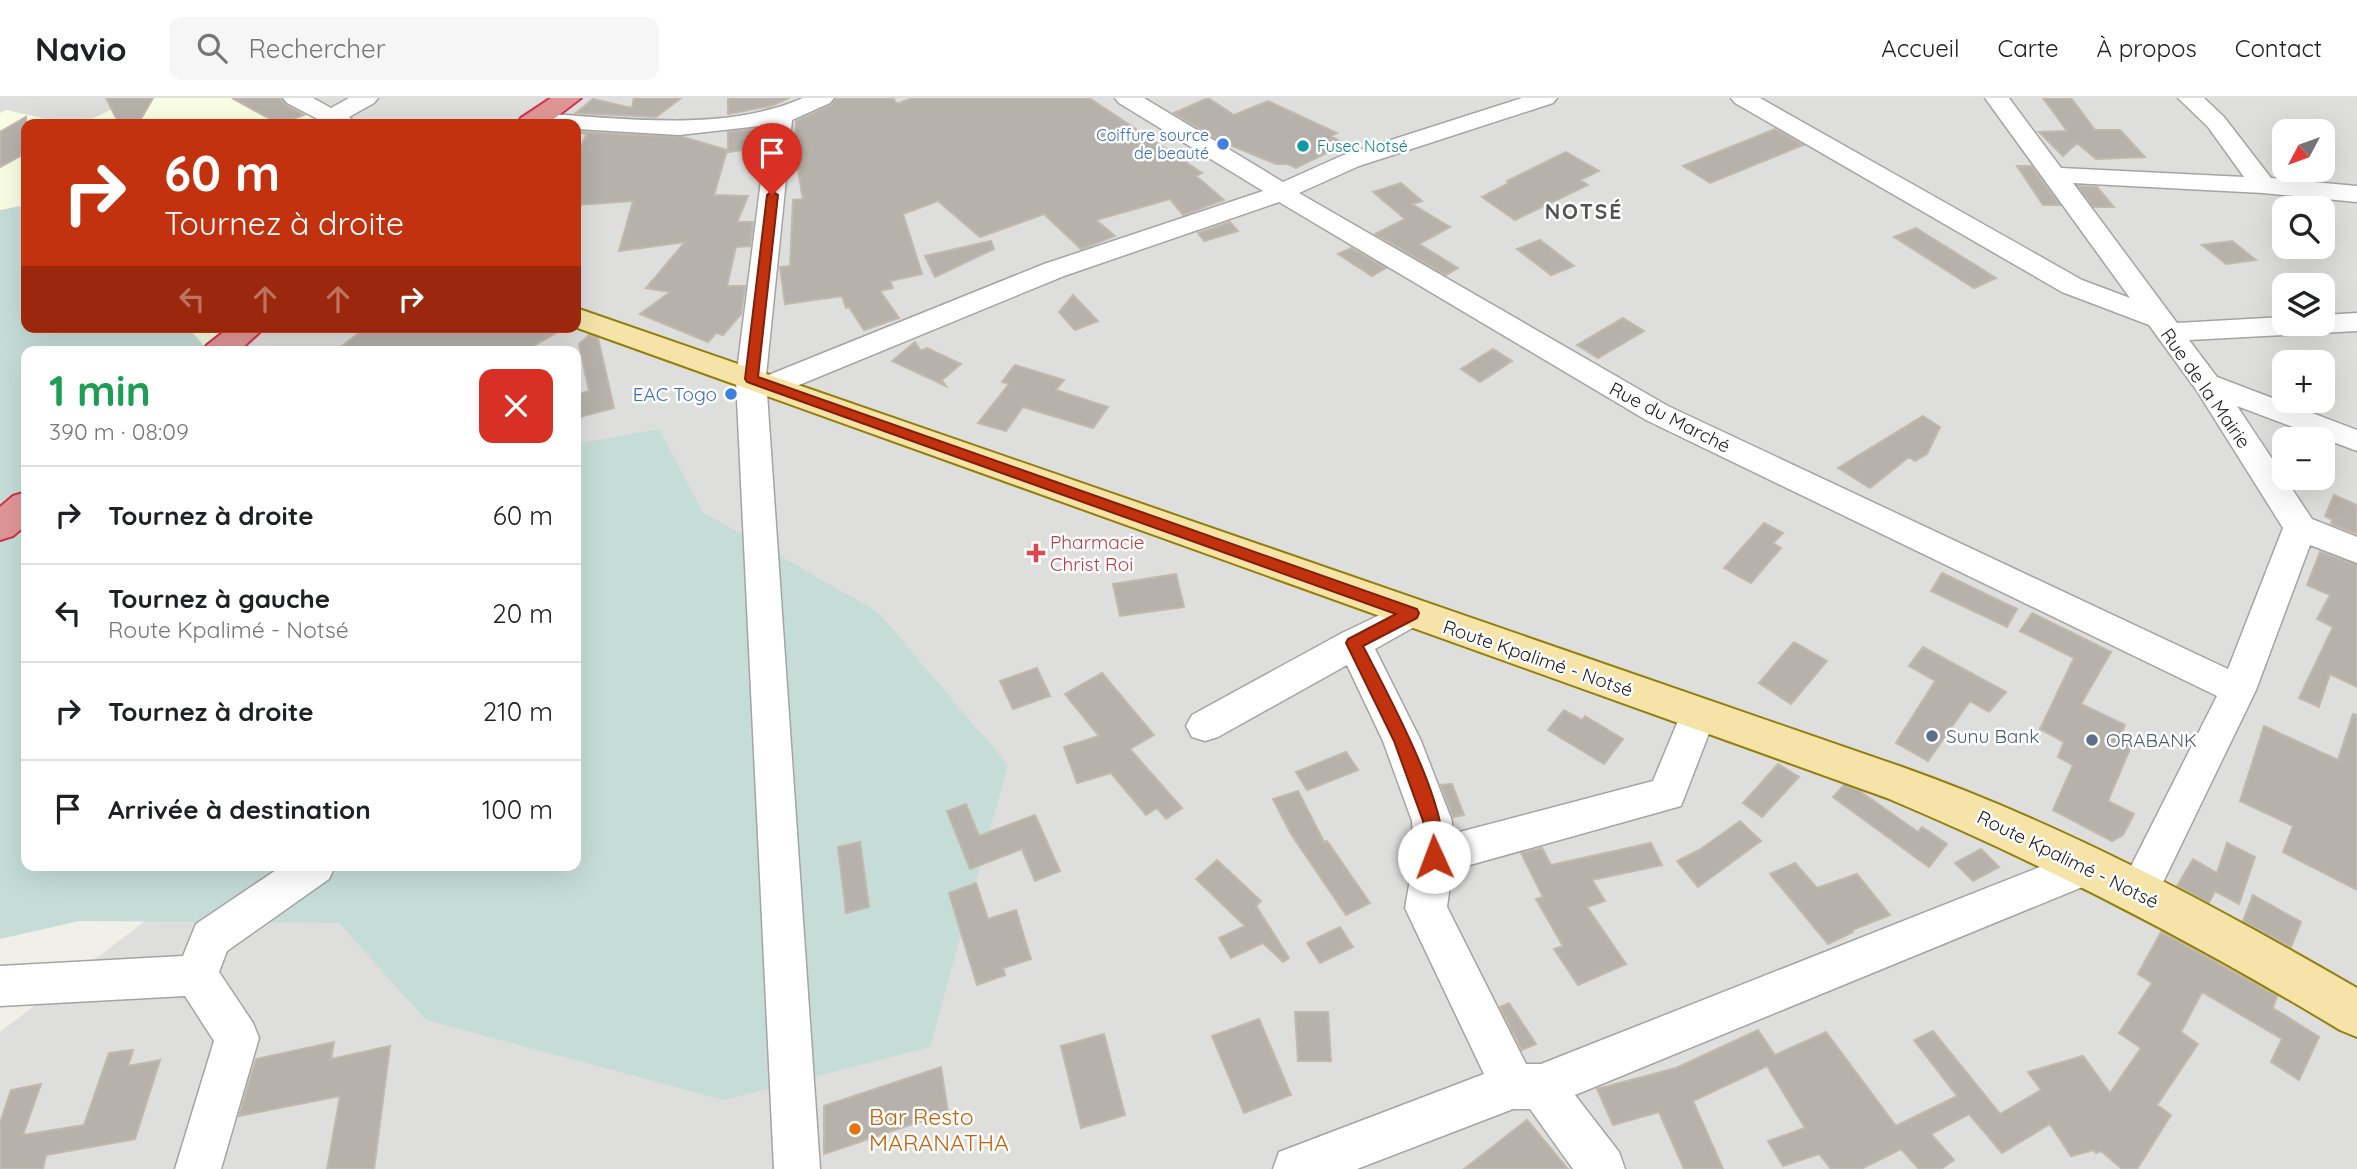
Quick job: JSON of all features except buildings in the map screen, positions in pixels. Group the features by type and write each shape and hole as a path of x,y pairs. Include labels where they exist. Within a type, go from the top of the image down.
{"highway":[{"path":"537,119 568,98"},
{"path":"226,346 242,333"},
{"path":"0,527 21,509"}],"main road":[{"name":"Route Kpalimé - Notsé","path":"581,319 1913,789 2032,838 2088,866 2357,1014"}],"street":[{"path":"295,98 334,119"},
{"path":"340,119 366,98"},
{"path":"581,124 679,128 781,116 822,98"},
{"name":"Rue du Marché","path":"1127,98 1250,171 1324,221 1657,413 2238,690"},
{"path":"762,382 1054,270 1252,205 1350,160 1545,98"},
{"path":"1743,98 2073,286 2162,325 2272,324"},
{"name":"Rue de la Mairie","path":"1997,98 2207,384 2300,527"},
{"path":"2190,98 2216,122 2263,185"},
{"path":"781,116 762,382 797,1169"},
{"path":"2053,175 2263,185 2357,194"},
{"path":"2335,323 2357,322"},
{"path":"2207,384 2357,440"},
{"path":"2138,892 2238,690 2300,527 2357,551"},
{"path":"1205,726 1411,613"},
{"path":"1354,643 1402,741 1432,821 1434,857 1426,908 1527,1086 1602,1169"},
{"path":"1434,857 1667,794 1698,715"},
{"path":"1296,1169 1527,1086 2088,866"},
{"path":"196,975 211,938 308,871"},
{"path":"0,986 196,975"},
{"path":"196,975 237,1038 198,1169"}],"shaded area":[{"path":"0,98 2357,98 2357,1169 0,1169 0,1032 210,871 581,871 581,346 21,346 21,362 0,403"},
{"path":"136,98 281,98 322,119 92,119"},
{"path":"6,110 46,119 21,119 21,333 221,333 204,346 21,346 21,363 0,408 0,113"},
{"path":"21,206 21,333 193,333 204,346 21,346 21,871 581,871 581,443 659,429 703,512 878,612 1008,765 930,1047 724,1100 426,1020 339,923 79,921 0,939 0,210"}],"place":[{"name":"Coiffure source de beauté","path":"1223,144"},
{"name":"Fusec Notsé","path":"1303,146"},
{"name":"EAC Togo","path":"731,394"},
{"name":"Pharmacie Christ Roi","path":"1036,553"},
{"name":"Sunu Bank","path":"1932,736"},
{"name":"ORABANK","path":"2092,740"},
{"name":"Bar Resto MARANATHA","path":"855,1129"}],"district":[{"name":"NOTSÉ","path":"1584,211"}],"route":[{"path":"772,195 751,379 1411,613 1354,643 1402,741 1432,821 1434,857"}]}
